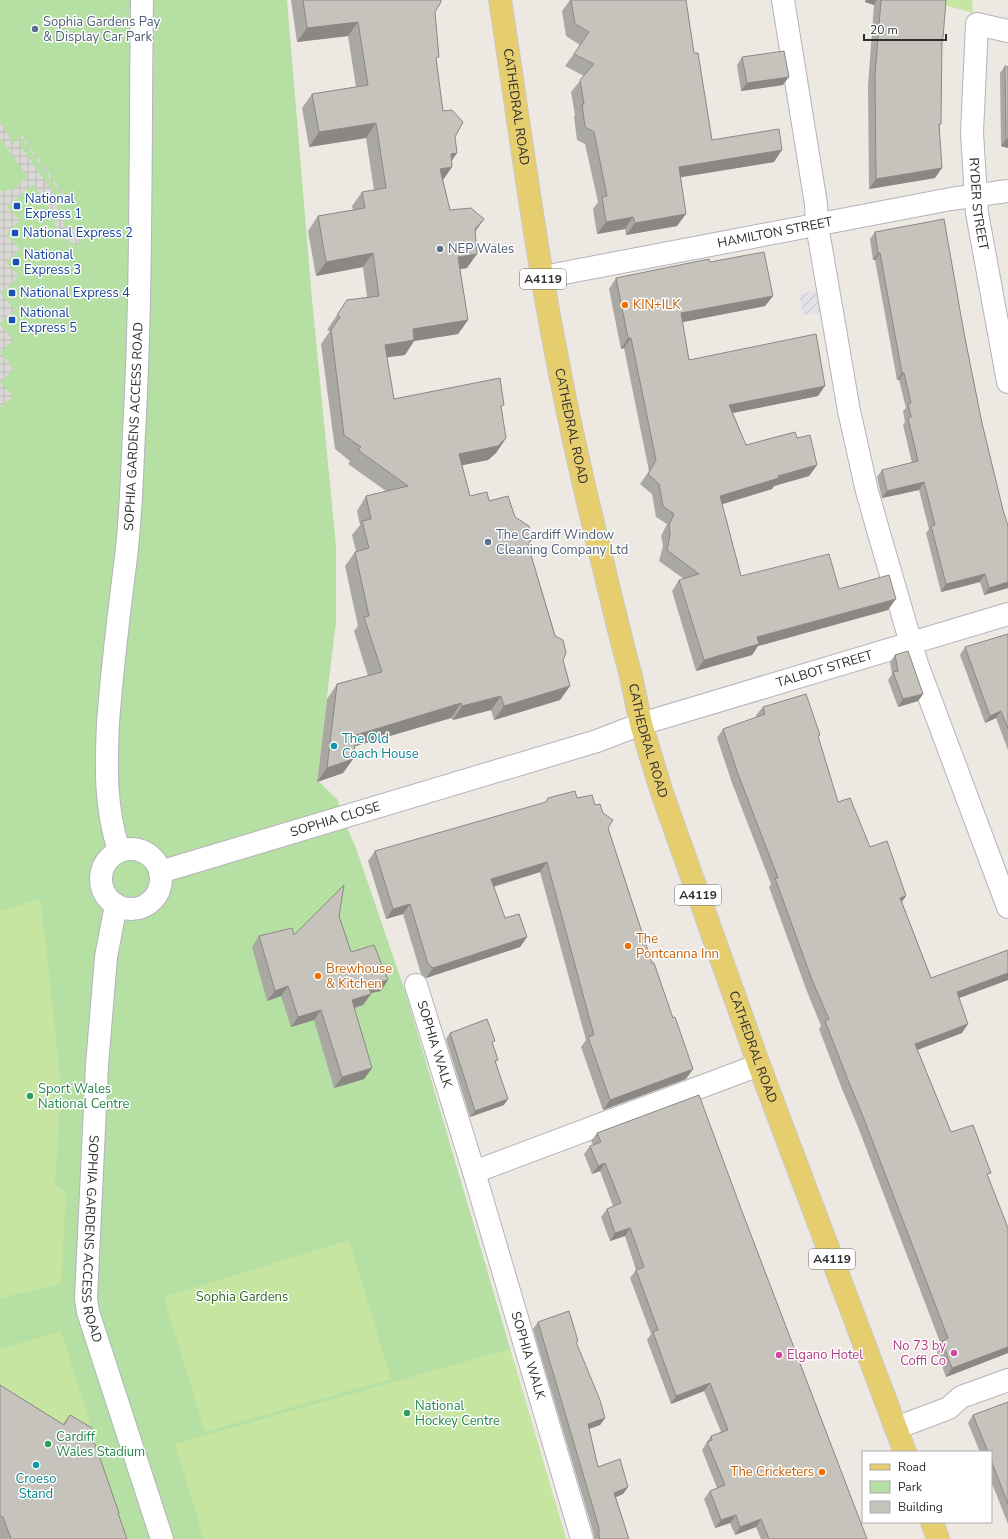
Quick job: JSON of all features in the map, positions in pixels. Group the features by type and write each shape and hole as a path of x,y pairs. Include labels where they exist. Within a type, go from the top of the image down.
{"main road":[{"name":"CATHEDRAL ROAD","path":"500,0 520,140 558,362 572,432 631,676 641,724 662,793 759,1065 905,1451"},
{"path":"932,1523 938,1539"}],"street":[{"name":"SOPHIA GARDENS ACCESS ROAD","path":"119,850 109,811 106,784 106,760 111,676 126,554 134,431 138,301 142,0"},
{"path":"783,0 816,204 817,225 853,430 867,491 910,644 1008,907"},
{"name":"RYDER STREET","path":"1008,31 977,24 972,120 977,213 1008,382"},
{"name":"HAMILTON STREET","path":"543,277 976,195 1008,191"},
{"name":"TALBOT STREET","path":"641,724 1008,614"},
{"name":"SOPHIA CLOSE","path":"160,872 591,743 641,724"},
{"path":"128,848 137,849 145,852 157,863 161,881 159,890 154,898 146,905 130,909 122,908 109,900 104,894 100,878 102,869 106,861 119,850 128,848"},
{"name":"SOPHIA GARDENS ACCESS ROAD","path":"116,905 106,957 98,1042 86,1298 88,1312 162,1539"},
{"name":"SOPHIA WALK","path":"416,985 474,1172 582,1539"},
{"path":"474,1172 759,1065"},
{"path":"896,1428 949,1408 961,1397 1008,1380"}],"shaded area":[{"path":"0,122 13,143 22,136 66,197 56,204 64,227 80,229 78,246 57,235 54,216 33,184 7,207 20,220 6,234 20,249 6,262 19,276 1,294 15,310 0,324 0,191 12,190 28,177 0,138","holes":["22,139 63,196 58,199 18,143"]},
{"path":"821,290 824,312 803,315 799,294"},
{"path":"0,325 14,340 0,352"},
{"path":"0,352 14,369 0,382"},
{"path":"0,382 13,397 0,407"}],"green space":[{"name":"Sophia Gardens","path":"0,0 287,0 312,299 336,546 336,622 317,780 338,800 340,812 356,848 406,994 566,1539 0,1539"},
{"path":"927,0 972,0 973,13"},
{"name":"Sport Wales National Centre","path":"40,899 61,1088 55,1182 57,1187 66,1192 61,1284 0,1298 0,911"},
{"path":"349,1240 391,1379 205,1432 164,1297"},
{"name":"Cardiff Wales Stadium","path":"61,1331 126,1539 0,1539 0,1349"},
{"name":"National Hockey Centre","path":"510,1349 566,1539 204,1539 175,1444"}],"building":[{"path":"303,0 441,0 435,12 439,57 436,58 443,111 452,110 463,122 455,137 457,153 451,154 452,167 440,169 450,210 471,208 484,219 475,229 477,254 458,257 468,320 413,329 414,340 385,345 394,399 500,378 504,405 501,406 506,438 498,446 459,454 470,496 487,492 489,501 508,496 515,517 529,526 533,537 528,545 555,636 563,640 566,653 563,660 570,686 504,706 501,696 462,706 461,703 356,735 353,759 327,768 337,684 382,672 364,617 369,616 355,552 369,548 362,521 371,519 366,496 408,486 358,450 361,447 344,435 331,330 340,317 337,315 347,300 379,296 373,253 326,262 318,216 365,208 362,192 386,188 376,123 319,132 312,94 368,85 358,22 307,28"},
{"path":"571,0 686,0 694,53 698,53 712,140 779,129 782,150 679,167 686,214 635,223 633,217 606,222 602,197 607,196 594,132 585,127 582,104 584,104 580,80 594,64 574,54 589,32 575,24"},
{"path":"881,0 946,0 942,38 941,124 939,124 942,168 876,179 875,75"},
{"path":"784,51 789,77 747,83 742,57"},
{"path":"1005,66 1008,67 1008,140 1006,139"},
{"path":"944,219 964,333 982,423 1008,526 1008,582 989,588 985,574 946,584 931,526 935,525 924,482 887,491 882,470 918,461 908,418 911,417 908,404 911,403 904,373 902,373 875,232"},
{"path":"764,252 773,296 681,313 689,360 816,334 825,386 729,405 746,445 795,432 797,438 810,435 817,465 778,476 779,478 720,496 741,576 829,554 839,589 889,575 896,599 757,637 759,644 704,660 679,580 699,574 667,550 670,535 669,525 674,514 663,506 659,484 648,474 656,460 631,338 628,338 616,278 709,259 710,262"},
{"path":"1008,634 1008,729 1001,711 990,716 965,647"},
{"path":"908,651 923,694 903,699 893,672 898,671 895,655"},
{"path":"806,694 820,735 818,736 838,802 850,798 870,847 887,841 906,896 900,898 931,978 1008,950 1008,973 957,992 968,1024 915,1044 951,1132 973,1125 991,1173 987,1174 1008,1228 1008,1347 952,1368 942,1341 948,1338 825,1021 829,1019 812,980 775,878 778,878 738,774 723,729 765,714 763,707"},
{"path":"575,791 577,798 592,795 595,805 600,804 603,813 613,820 608,828 652,963 654,963 673,1018 675,1017 693,1069 610,1100 588,1037 594,1035 547,862 491,879 505,918 519,914 527,937 433,968 428,964 410,904 393,909 375,851 546,802 548,798"},
{"name":"Brewhouse & Kitchen","path":"344,885 339,916 351,952 374,945 388,980 368,985 371,994 352,1000 372,1068 342,1077 321,1010 298,1017 288,986 275,991 259,936 292,928 294,935"},
{"path":"487,1019 495,1041 492,1042 498,1060 495,1061 508,1099 475,1111 450,1033"},
{"path":"699,1095 867,1539 769,1539 761,1519 740,1527 736,1515 721,1520 710,1491 725,1485 707,1442 712,1440 711,1436 728,1430 710,1383 676,1396 653,1332 658,1330 636,1270 644,1267 630,1228 615,1233 607,1209 621,1203 605,1163 598,1166 590,1146 601,1142 597,1133"},
{"path":"569,1311 578,1341 576,1342 600,1400 605,1418 588,1424 598,1467 620,1459 628,1487 614,1493 629,1539 600,1539 599,1528 538,1322"},
{"name":"Cardiff Wales Stadium","path":"0,1385 64,1425 70,1415 92,1428 86,1439 95,1444 127,1539 11,1539 3,1517 0,1516"},
{"path":"1008,1402 1008,1504 992,1463 992,1451 988,1451 973,1415"}],"place":[{"name":"Sophia Gardens Pay & Display Car Park","path":"35,29"},
{"name":"National Express 1","path":"17,206"},
{"name":"National Express 2","path":"15,233"},
{"name":"NEP Wales","path":"440,249"},
{"name":"National Express 3","path":"16,262"},
{"name":"National Express 4","path":"12,293"},
{"name":"KIN+ILK","path":"625,305"},
{"name":"National Express 5","path":"12,320"},
{"name":"The Cardiff Window Cleaning Company Ltd","path":"488,542"},
{"name":"The Old Coach House","path":"334,746"},
{"name":"The Pontcanna Inn","path":"628,946"},
{"name":"Brewhouse & Kitchen","path":"318,976"},
{"name":"Sport Wales National Centre","path":"30,1096"},
{"name":"No 73 by Coffi Co","path":"954,1353"},
{"name":"Elgano Hotel","path":"779,1355"},
{"name":"National Hockey Centre","path":"407,1413"},
{"name":"Cardiff Wales Stadium","path":"48,1444"},
{"name":"Croeso Stand","path":"36,1465"},
{"name":"The Cricketers","path":"822,1472"}]}
